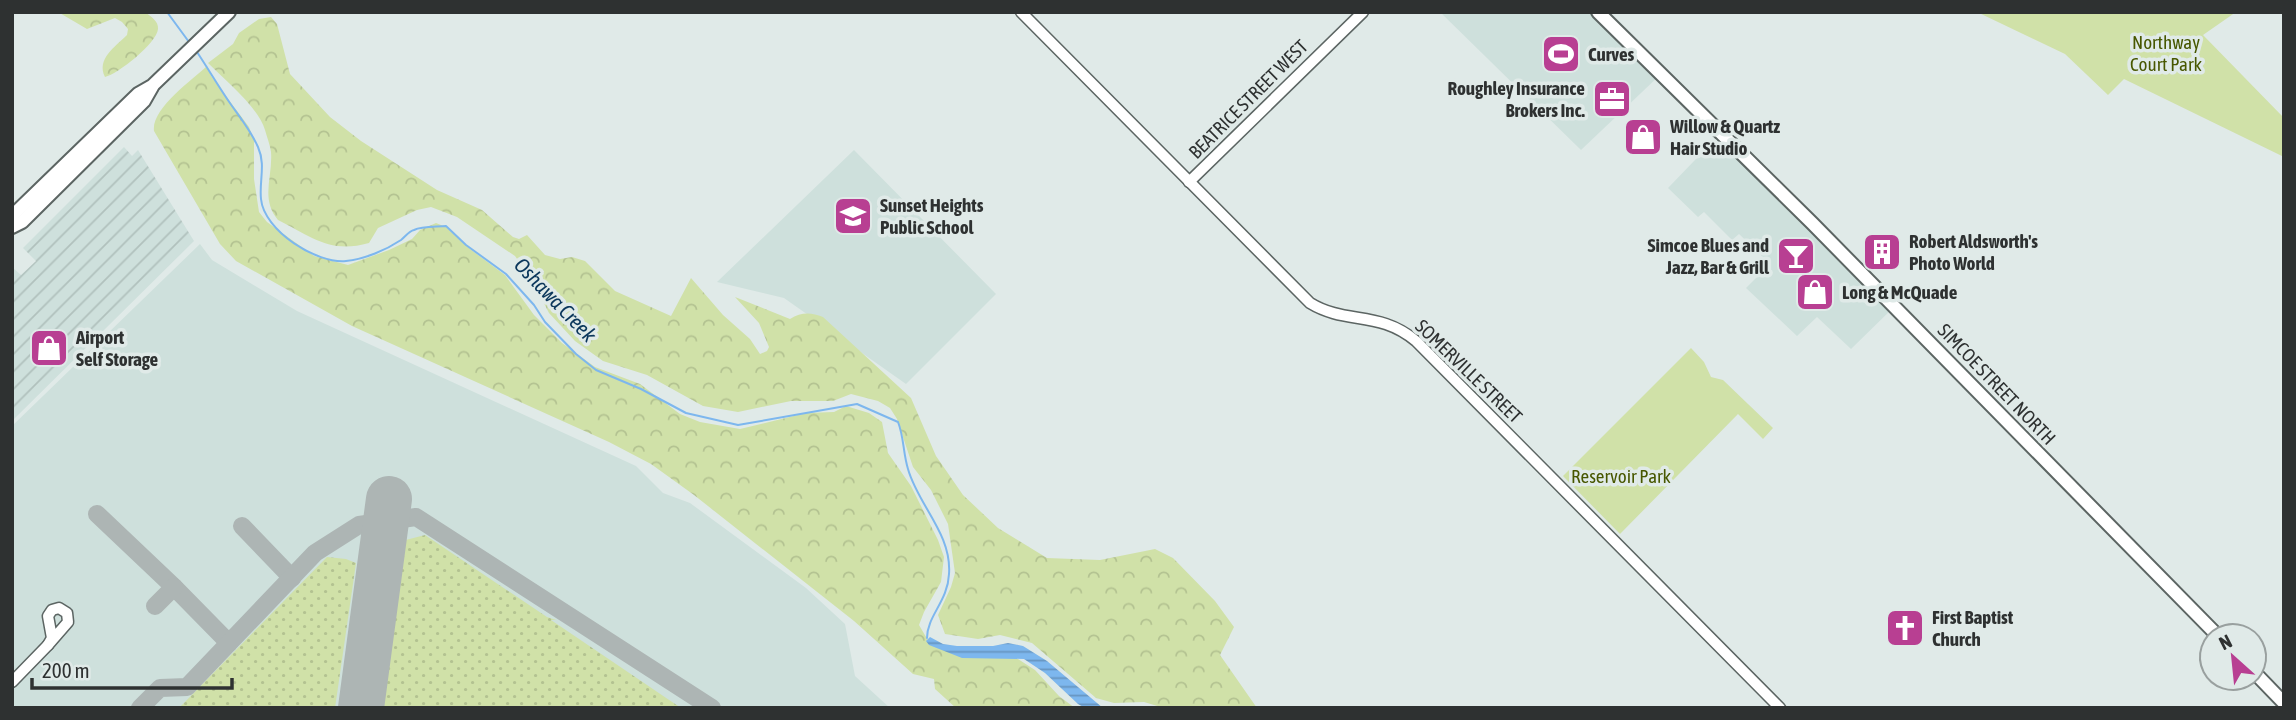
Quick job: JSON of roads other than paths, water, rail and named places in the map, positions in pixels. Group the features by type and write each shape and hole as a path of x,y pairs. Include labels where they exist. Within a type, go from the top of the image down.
{"main road":[{"path":"12,216 138,94 152,86 229,12"},
{"name":"SIMCOE STREET NORTH","path":"1598,12 1812,223 2204,622"},
{"path":"12,228 22,222 144,101 152,86"},
{"path":"2268,686 2284,703"}],"street":[{"name":"SOMERVILLE STREET","path":"1021,12 1310,303 1333,313 1384,322 1416,341 1780,708"},
{"name":"BEATRICE STREET WEST","path":"1189,182 1363,12"},
{"path":"12,682 48,645"}],"water":[{"path":"930,637 943,644 957,646 993,646 1008,643 1023,646 1047,661 1103,708 1085,708 1078,704 1045,673 1024,659 962,658 929,645 926,641"}],"waterway":[{"name":"Oshawa Creek","path":"167,12 189,42"},
{"name":"Oshawa Creek","path":"197,52 258,147 262,160 261,199 264,211 271,223 307,251 334,261 353,260 382,251 417,229 446,226 466,245 506,274 534,305 545,322 596,370 641,389 686,413 738,425 857,404 898,422 906,463 913,482 940,533 949,559 948,584 930,623 927,638"}],"place":[{"name":"Curves","path":"1561,54"},
{"name":"Roughley Insurance Brokers Inc.","path":"1612,99"},
{"name":"Willow & Quartz Hair Studio","path":"1643,137"},
{"name":"Sunset Heights Public School","path":"853,216"},
{"name":"Robert Aldsworth's Photo World","path":"1882,252"},
{"name":"Simcoe Blues and Jazz, Bar & Grill","path":"1796,256"},
{"name":"Long & McQuade","path":"1815,292"},
{"name":"Airport Self Storage","path":"49,348"},
{"name":"First Baptist Church","path":"1905,628"}],"park label":[{"name":"Northway Court Park","path":"2166,53"},
{"name":"Reservoir Park","path":"1621,476"}]}
